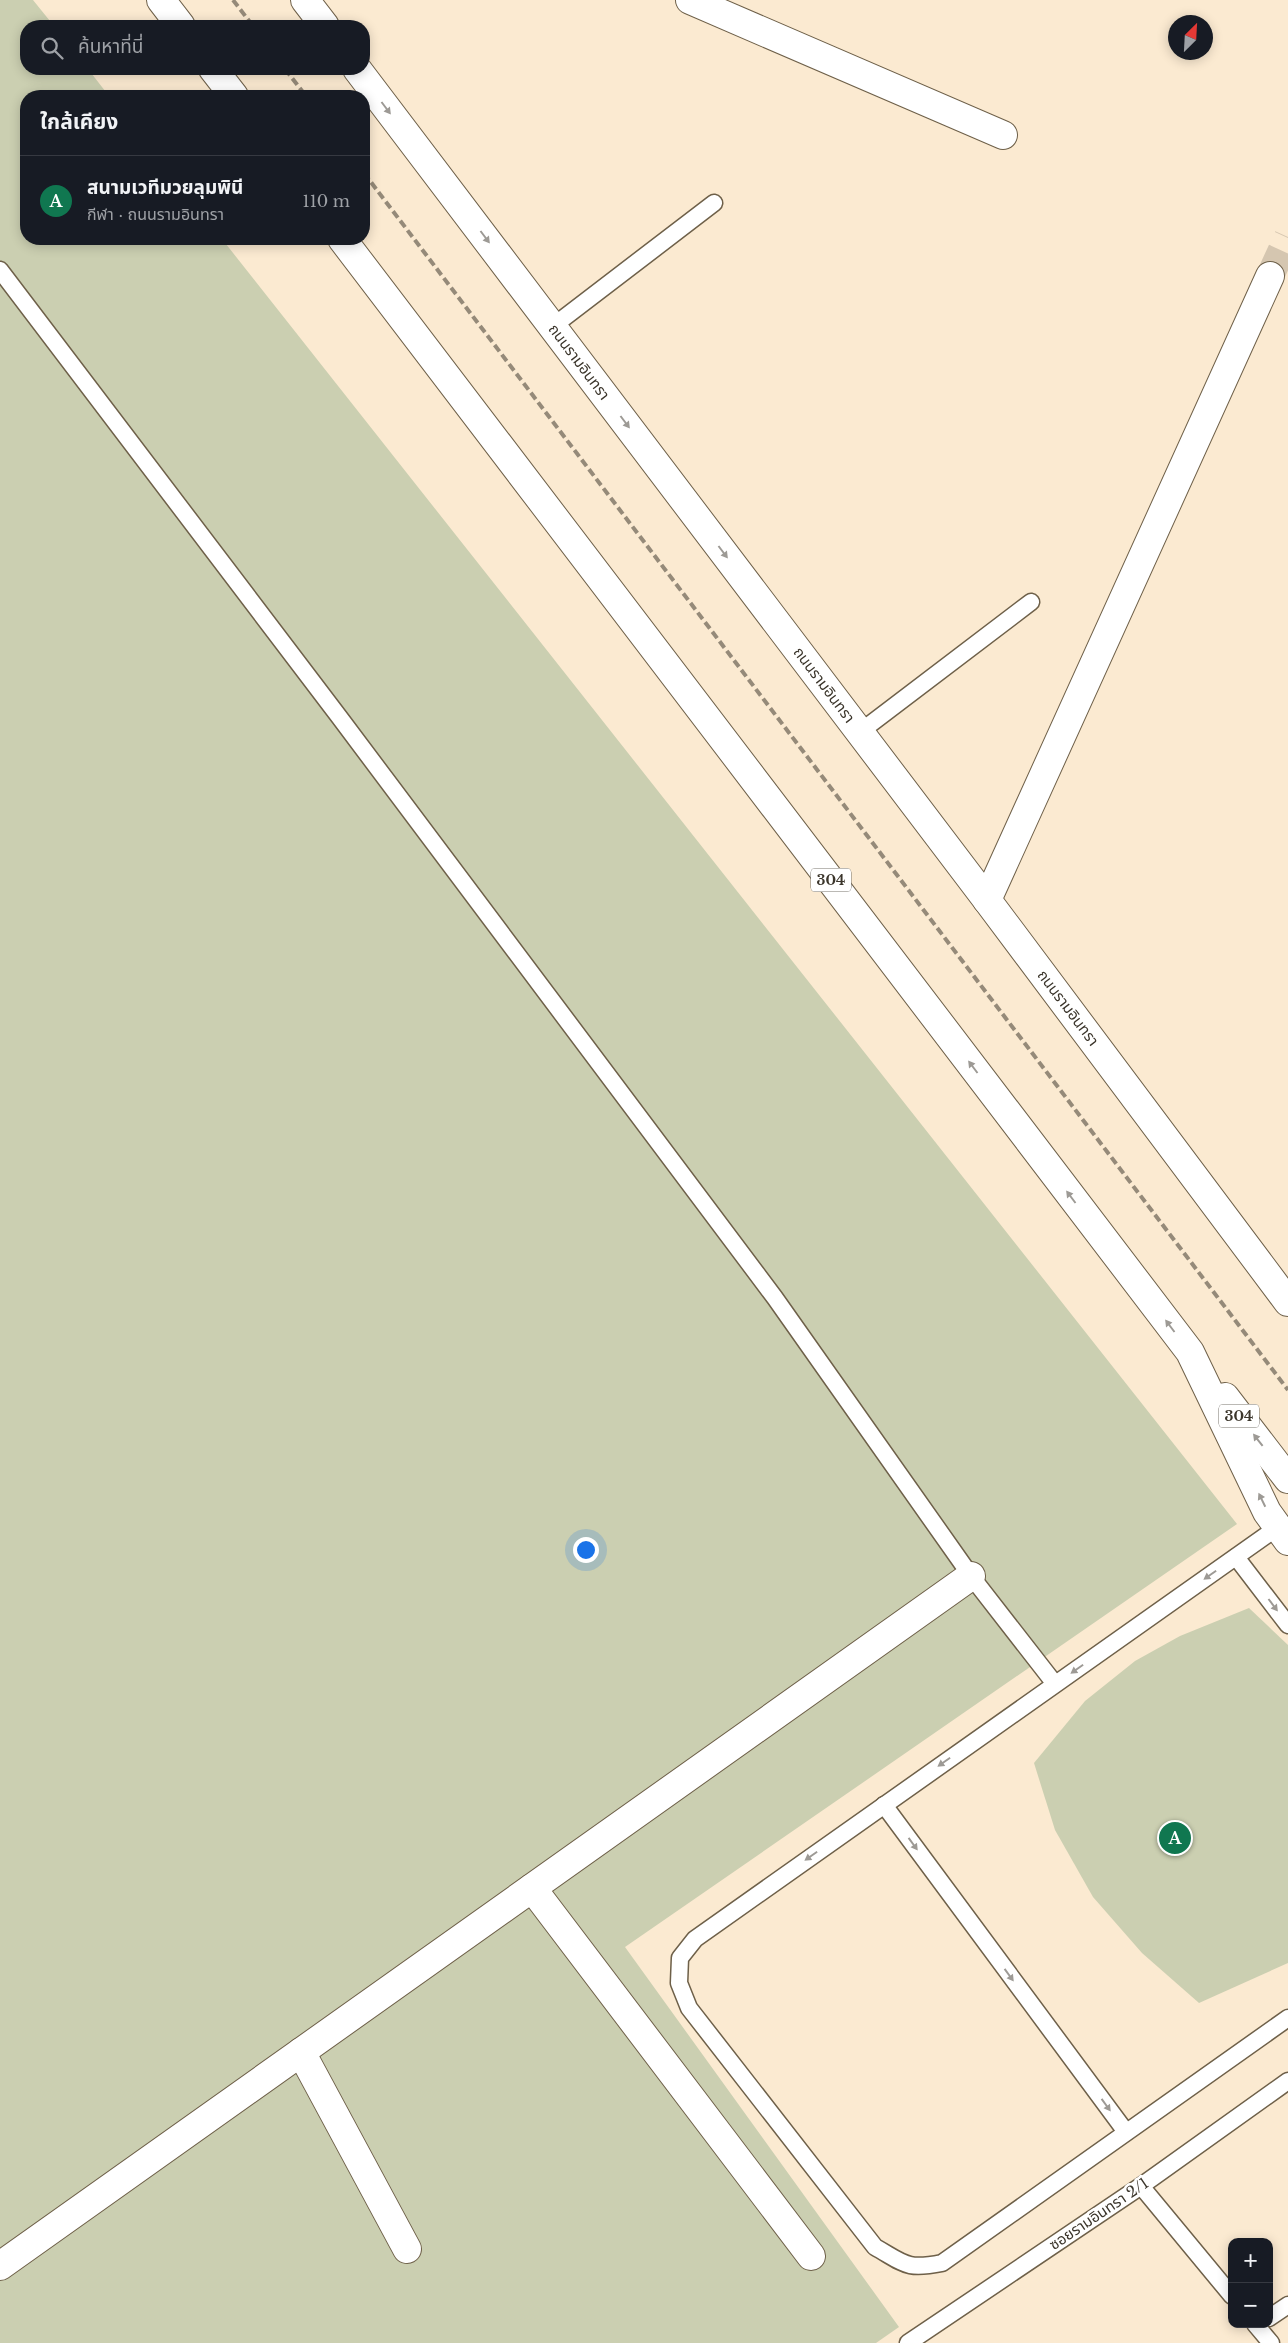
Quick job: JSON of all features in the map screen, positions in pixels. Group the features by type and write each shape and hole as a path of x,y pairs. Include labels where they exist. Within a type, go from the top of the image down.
{"main road":[{"path":"161,0 176,20"},
{"path":"690,0 1003,135"},
{"path":"218,75 229,90"},
{"name":"ถนนรามอินทรา","path":"362,75 987,900 1288,1302"},
{"name":"304","path":"347,245 1288,1479"},
{"path":"987,900 1270,276"},
{"name":"304","path":"1190,1352 1268,1512 1283,1534"},
{"path":"0,2266 971,1576"},
{"path":"532,1888 811,2256"},
{"path":"301,2052 407,2249"}],"lane":[{"path":"552,327 714,203"},
{"path":"0,270 334,710 775,1298 971,1576 1055,1684"},
{"path":"860,732 1031,602"},
{"path":"1283,1534 1236,1557 695,1938 680,1958 679,1983 689,2008 875,2247 908,2266 919,2268 942,2263 1288,2018"},
{"path":"1236,1557 1288,1625"},
{"path":"884,1805 1126,2132"},
{"name":"ซอยรามอินทรา 2/1","path":"908,2343 1141,2186 1288,2081"},
{"path":"1141,2186 1228,2291"},
{"path":"1273,2316 1288,2305"},
{"path":"1263,2328 1271,2343"}],"green space":[{"path":"0,0 33,0 49,20 20,20 20,75 93,75 104,90 20,90 20,245 227,245 1237,1524 625,1947 899,2327 876,2343 0,2343"},
{"path":"1249,1608 1288,1645 1288,1963 1199,2003 1142,1953 1093,1897 1055,1830 1034,1763 1085,1701 1135,1661 1180,1636"}],"tunnel":[{"path":"1270,276 1288,237"}],"railway":[{"path":"233,0 248,20"},
{"path":"290,75 301,90"},
{"path":"370,181 1288,1390"}],"place":[{"name":"สนามเวทีมวยลุมพินี","path":"1175,1838"}]}
